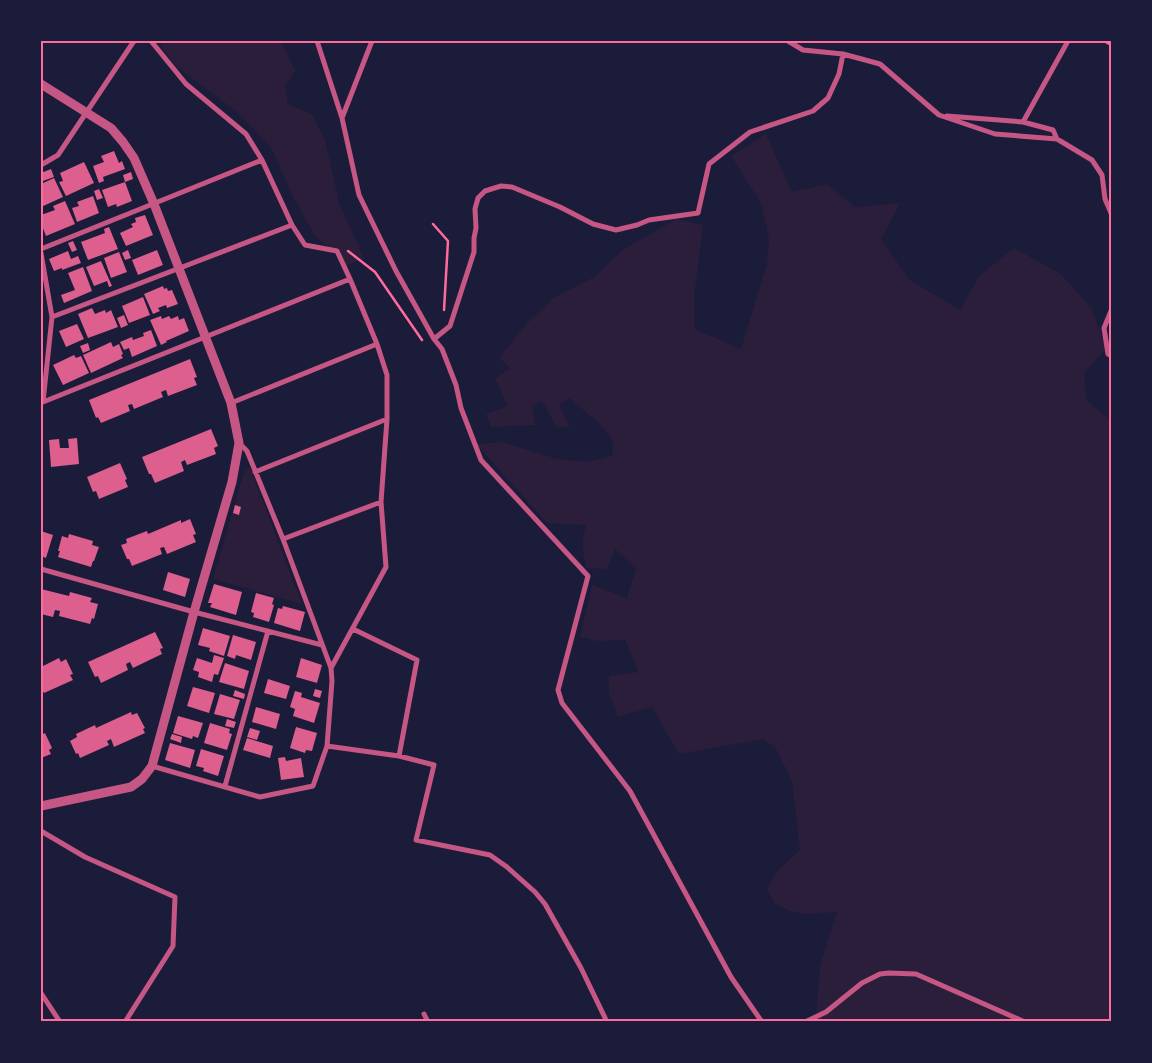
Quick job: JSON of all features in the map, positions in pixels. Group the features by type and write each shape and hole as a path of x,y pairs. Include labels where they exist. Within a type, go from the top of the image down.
{"street":[{"path":"41,165 58,154 134,41"},
{"path":"151,41 186,84 246,134 262,160 292,225 305,245 336,250 378,344 387,374 387,419 381,502 386,567 331,668"},
{"path":"317,41 342,118 359,195 396,272 434,339 442,349 481,460 588,576 558,690 562,702 630,791 731,977 762,1022"},
{"path":"342,118 372,41"},
{"path":"788,41 803,50 844,54 880,64 939,115 995,134 1057,139 1092,160 1102,174 1105,199 1111,213"},
{"path":"1023,122 1068,41"},
{"path":"434,339 450,326 474,252 475,209 478,198 485,191 501,186 512,187 560,207 593,224 616,230 637,226 649,220 698,213 709,164 750,132 813,111 828,98 839,74 844,54"},
{"path":"41,84 111,128 124,142 134,158 154,204 230,402 239,443 232,482 152,766 142,779 131,787 41,806"},
{"path":"939,115 1023,122 1053,130 1057,139"},
{"path":"41,248 262,160"},
{"path":"52,317 292,225"},
{"path":"41,253 52,317 43,402 350,278"},
{"path":"1111,311 1104,328 1108,354 1111,356"},
{"path":"230,402 378,344"},
{"path":"255,472 387,419"},
{"path":"152,766 260,797 313,786 327,746 332,681 331,668 283,539 247,451 239,443"},
{"path":"283,539 381,502"},
{"path":"41,569 194,612 322,645"},
{"path":"353,629 417,660 399,756"},
{"path":"225,786 268,631"},
{"path":"327,746 399,756 434,765 416,840 490,855 507,867 535,892 550,912 581,968 607,1022"},
{"path":"41,831 85,857 175,897 173,946 125,1022"},
{"path":"805,1022 826,1012 862,983 880,974 896,973 916,974 1025,1022"},
{"path":"41,993 60,1022"},
{"path":"424,1014 428,1022"}],"path":[{"path":"1104,41 1111,45"},
{"path":"433,224 448,241 444,315 450,326"},
{"path":"336,250 349,251 375,272 423,342 442,349"}],"shaded area":[{"path":"162,41 281,41 295,71 285,86 288,104 312,114 325,140 339,203 364,258 346,266 334,252 316,237 292,195 271,147 236,111 177,67 161,47"},
{"path":"766,134 792,192 827,184 855,207 900,203 881,240 910,280 960,310 980,275 1014,248 1061,274 1092,309 1106,349 1084,373 1086,400 1111,420 1111,1022 817,1022 820,965 837,912 807,914 793,912 774,903 767,889 777,871 800,850 792,781 776,749 764,739 679,754 652,707 618,717 609,693 609,676 638,672 625,640 597,641 580,637 592,585 627,598 636,569 615,549 607,569 586,568 582,542 586,525 547,523 476,444 502,442 557,459 587,462 612,456 613,441 599,423 569,398 559,405 570,426 557,428 542,401 532,406 535,425 491,427 486,414 508,406 495,379 510,368 499,358 525,325 553,298 596,276 621,251 676,219 703,225 694,298 695,329 741,349 767,264 769,239 761,203 731,156"},
{"path":"250,468 302,604 213,579 245,469"}],"building":[{"path":"114,151 119,163 122,161 125,169 103,177 104,181 99,183 93,166 104,162 101,156"},
{"path":"84,162 94,183 66,196 59,182 63,181 60,173"},
{"path":"51,169 54,177 43,181 41,173"},
{"path":"131,172 133,179 125,182 123,175"},
{"path":"54,178 63,197 41,207 41,184"},
{"path":"125,182 132,201 117,207 116,204 108,207 102,190"},
{"path":"99,189 103,198 97,200 94,191"},
{"path":"93,196 99,213 77,222 72,208 79,206 77,202"},
{"path":"65,201 75,224 46,236 41,223 41,215 55,210 53,206"},
{"path":"145,215 153,235 126,246 120,233 133,227 131,224 136,222 135,218"},
{"path":"109,227 118,249 88,260 81,242 105,233 104,229"},
{"path":"73,241 77,250 72,252 68,243"},
{"path":"128,250 131,258 125,260 122,253"},
{"path":"157,250 163,265 138,275 132,260"},
{"path":"68,251 71,259 78,256 81,263 54,271 49,259"},
{"path":"119,252 127,272 111,278 104,258"},
{"path":"101,261 112,286 109,287 107,281 94,286 86,267"},
{"path":"83,267 92,291 64,303 61,295 75,290 68,273"},
{"path":"163,286 168,291 172,290 178,304 167,308 166,305 158,308 160,311 153,314 144,294"},
{"path":"143,297 150,315 129,323 122,306"},
{"path":"92,308 95,314 105,310 106,313 111,310 118,327 88,338 78,314"},
{"path":"124,315 128,325 121,328 117,318"},
{"path":"161,316 162,319 169,316 171,319 178,316 179,320 184,318 189,331 161,345 150,320"},
{"path":"77,324 84,339 66,347 59,331"},
{"path":"151,330 157,346 132,357 129,348 124,350 120,342 132,337 133,340 144,336 143,333"},
{"path":"111,342 113,347 119,344 123,358 91,373 83,355"},
{"path":"88,343 90,350 83,353 80,346"},
{"path":"74,355 76,358 81,356 89,373 63,385 53,365"},
{"path":"190,359 197,377 194,378 197,385 168,396 166,390 161,392 163,397 134,409 132,404 128,405 130,411 101,423 98,417 96,418 89,400"},
{"path":"211,429 218,446 214,448 216,454 187,465 185,460 181,462 184,471 155,483 142,457"},
{"path":"77,438 79,464 51,467 49,440 59,439 60,448 69,448 68,439"},
{"path":"120,463 127,479 125,480 128,487 99,499 96,491 93,492 87,477"},
{"path":"235,505 241,507 239,515 233,513"},
{"path":"190,519 196,534 193,535 196,542 167,554 164,547 160,548 162,554 132,566 121,545 127,543 126,539 147,531 148,534 181,520 181,523"},
{"path":"41,531 53,535 46,558 41,556"},
{"path":"69,534 93,541 92,545 99,547 91,567 58,557 62,536 68,538"},
{"path":"168,572 190,579 185,597 163,590"},
{"path":"214,584 242,592 236,615 210,607 212,603 208,603"},
{"path":"41,589 69,596 70,592 92,598 90,602 98,604 94,619 92,618 90,624 59,616 60,611 55,610 53,617 41,614"},
{"path":"256,593 274,598 269,622 253,617 254,613 251,612"},
{"path":"283,606 305,612 300,631 274,623 278,608 282,609"},
{"path":"203,628 230,636 224,656 209,651 210,648 198,645"},
{"path":"155,632 163,648 160,649 162,654 133,668 130,662 126,664 128,670 101,683 98,676 95,677 88,662"},
{"path":"233,635 256,642 251,660 236,655 235,659 227,656"},
{"path":"214,655 224,658 218,675 214,674 212,682 198,677 199,672 193,670 197,658 212,663"},
{"path":"59,658 61,662 66,659 73,674 70,675 73,680 44,693 41,688 41,667"},
{"path":"301,658 322,665 317,683 296,677"},
{"path":"225,663 249,671 244,689 219,682"},
{"path":"268,679 290,686 286,699 264,693"},
{"path":"193,687 215,693 209,713 187,706"},
{"path":"315,689 322,691 320,698 313,696"},
{"path":"235,690 245,694 244,699 233,696"},
{"path":"295,691 302,693 301,697 320,703 314,723 293,716 295,709 290,707"},
{"path":"220,694 240,700 234,719 214,714"},
{"path":"256,707 280,714 276,729 252,722"},
{"path":"131,712 132,715 137,713 145,728 143,729 145,733 114,747 111,739 107,741 109,745 80,758 78,753 76,754 70,741 77,737 76,734 95,725 96,728"},
{"path":"178,716 203,723 198,738 193,736 192,739 173,733"},
{"path":"227,719 236,722 234,728 225,726"},
{"path":"210,723 230,729 229,733 232,734 227,750 204,743"},
{"path":"296,727 317,733 312,751 306,750 305,753 290,748"},
{"path":"250,728 260,731 257,740 247,737"},
{"path":"45,733 52,748 49,750 51,754 41,758 41,735"},
{"path":"172,734 182,737 181,743 170,739"},
{"path":"247,738 273,746 270,758 243,750"},
{"path":"170,743 195,750 190,768 165,760"},
{"path":"201,749 224,756 218,776 203,771 204,768 196,766"},
{"path":"285,757 286,761 301,758 304,777 281,780 278,758"}]}
